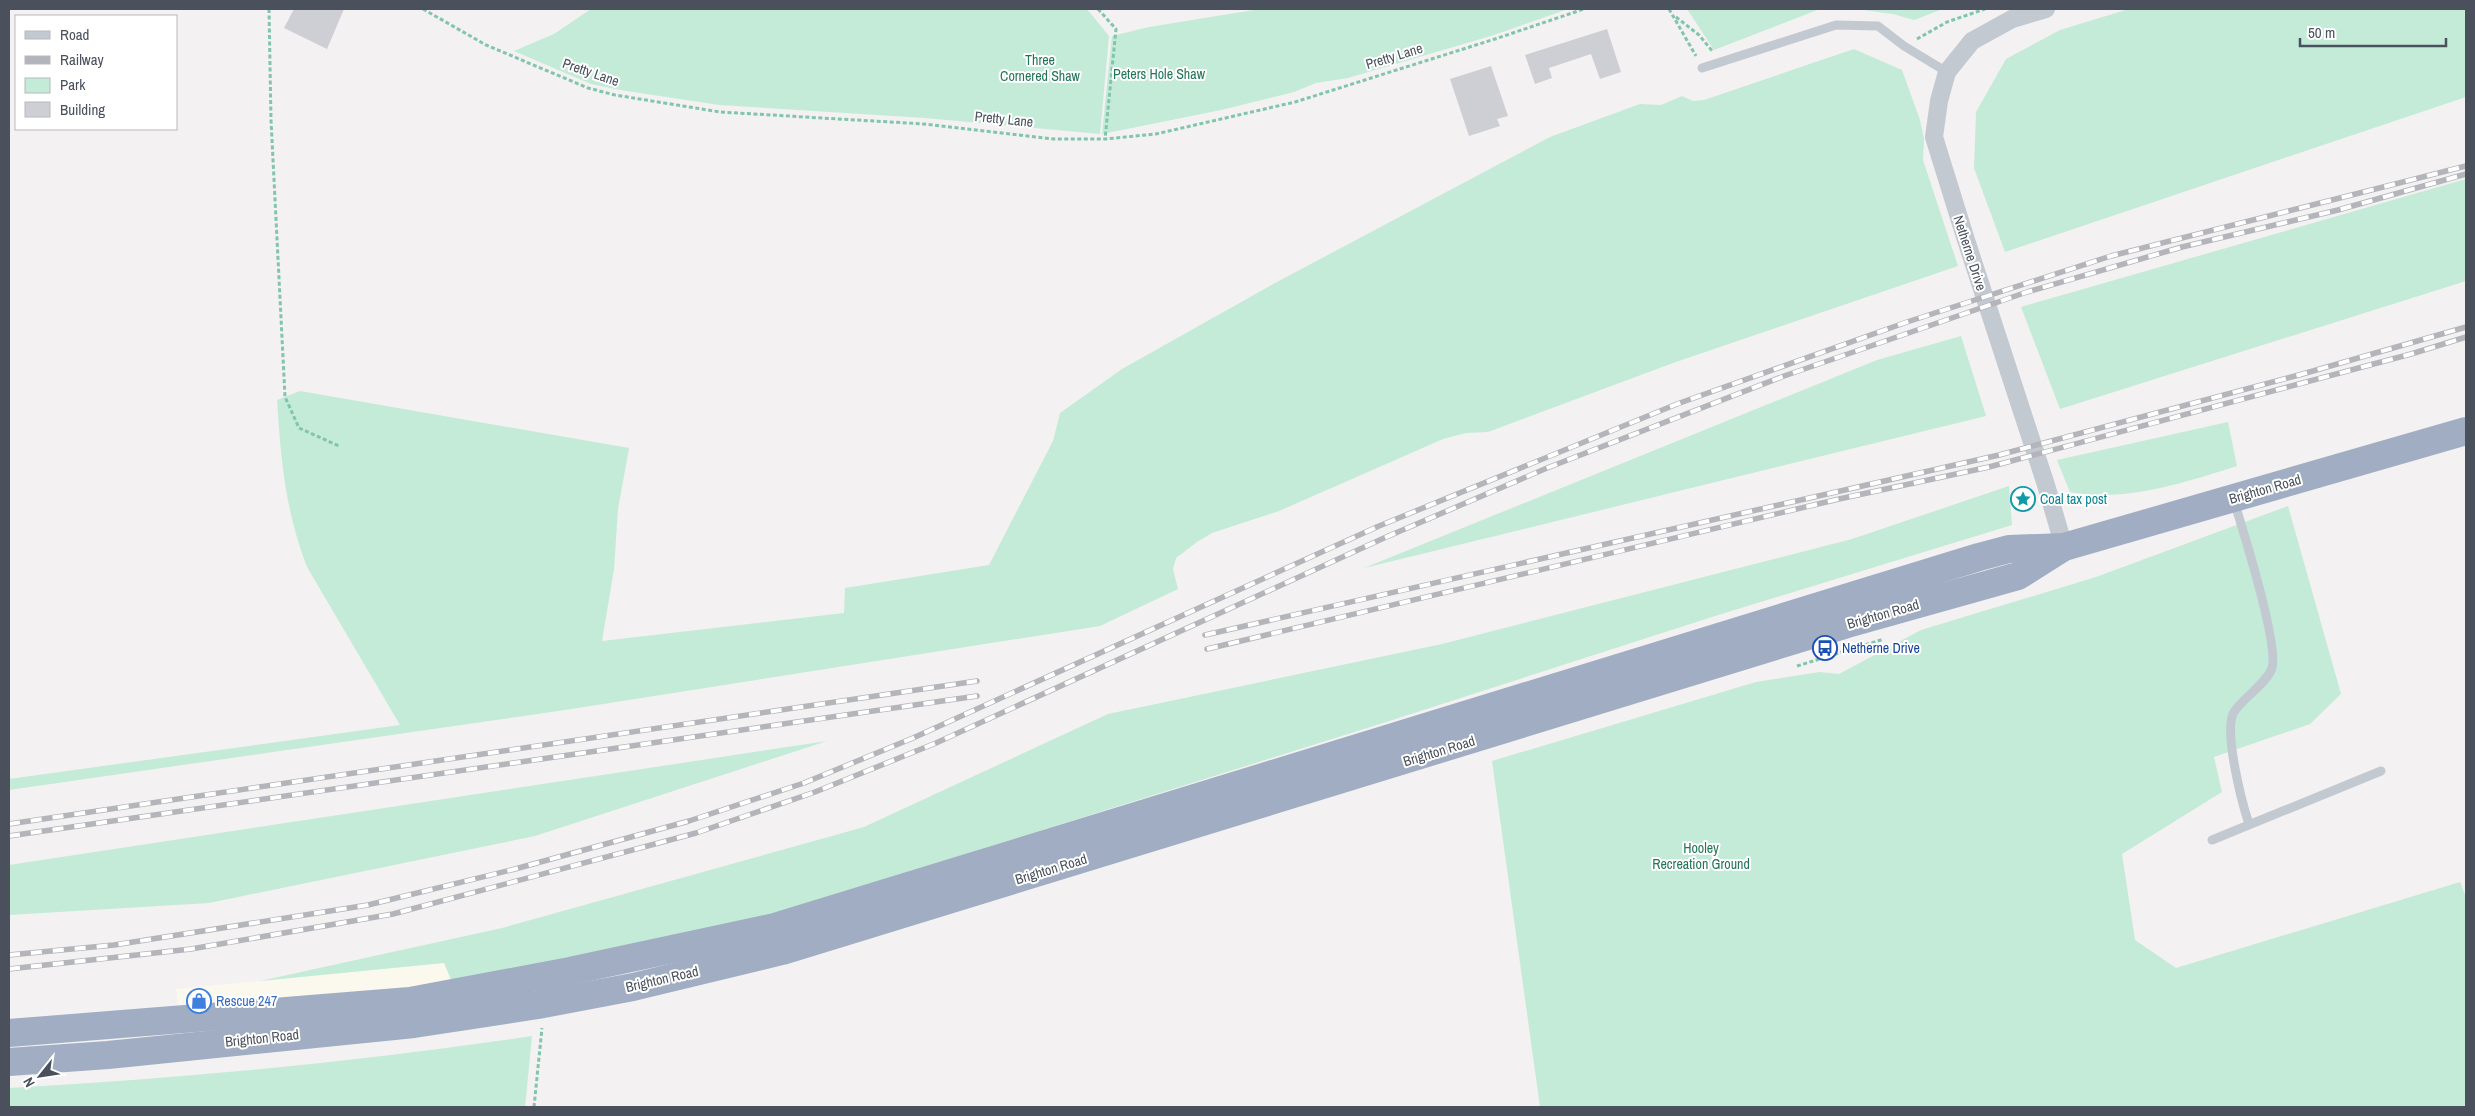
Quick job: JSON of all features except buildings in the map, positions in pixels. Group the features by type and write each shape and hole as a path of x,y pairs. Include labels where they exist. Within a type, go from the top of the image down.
{"highway":[{"name":"Brighton Road","path":"9,1033 410,1001 570,971 775,927 1979,557 2009,549 2064,547 2466,431"},
{"name":"Brighton Road","path":"9,1062 108,1055 414,1024 538,1005 633,987 782,951 1847,624 2018,576 2064,547"}],"street":[{"name":"Netherne Drive","path":"2046,9 2012,20 1972,41 1947,72 1939,101 1934,137 1966,240 2018,394 2064,547"}],"lane":[{"path":"1702,68 1836,25 1878,26 1904,46 1947,72"},
{"path":"2233,498 2248,546 2273,650 2272,669 2233,713 2230,728 2240,796 2249,824"},
{"path":"2212,840 2381,771"}],"path":[{"path":"269,9 271,120 284,397 299,428 339,446"},
{"name":"Pretty Lane","path":"424,9 486,45 588,88 615,95 720,112 924,124 1054,139 1105,139 1156,134 1295,102 1584,9"},
{"path":"1098,9 1116,29 1105,139"},
{"path":"1670,9 1702,68"},
{"path":"1904,46 1947,22 1985,9"},
{"path":"1674,15 1699,34 1721,62"},
{"path":"534,1107 542,1023"}],"shaded area":[{"path":"444,963 452,982 309,1002 179,1014 176,989"}],"green space":[{"name":"Three Cornered Shaw","path":"591,9 1087,9 1109,36 1100,134 925,118 719,105 591,84 514,51 554,34"},
{"name":"Peters Hole Shaw","path":"1260,9 1568,9 1494,35 1348,78 1316,83 1294,92 1221,110 1102,134 1112,36 1149,27"},
{"path":"1687,9 1820,9 1714,50"},
{"path":"1856,9 1943,9 1914,20 1893,14"},
{"path":"2129,9 2466,9 2466,97 2005,252 1974,168 1976,112 2006,59 2060,30"},
{"path":"1854,49 1902,70 1920,120 1924,139 1923,160 1958,266 1673,363 1488,432 1466,433 1443,439 1279,511 1212,533 1176,558 1173,569 1178,589 1100,626 565,710 9,790 9,779 400,725 307,567 294,525 285,485 277,400 300,391 629,448 618,509 614,569 602,641 844,613 845,588 989,565 1053,441 1060,413 1122,369 1275,283 1550,137 1640,104 1661,105 1682,96 1693,101 1704,100"},
{"path":"2466,179 2466,281 2060,409 2021,307"},
{"path":"1961,336 1986,416 1364,568 1877,360"},
{"path":"2228,422 2237,466 2155,489 2112,495 2070,492 2057,460"},
{"path":"2009,486 2012,525 1715,616 1383,723 775,914 452,982 444,963 260,981 502,928 864,827 1108,714 1442,644 1852,539"},
{"name":"Hooley Recreation Ground","path":"2288,506 2341,694 2310,724 2214,757 2222,792 2122,854 2135,940 2176,968 2460,882 2466,897 2466,1107 1540,1107 1492,761 1756,682 1820,672 1839,674 1921,630 2096,577"},
{"path":"827,741 535,836 209,903 9,915 9,865"},
{"path":"532,1036 525,1107 9,1107 9,1088 271,1068 402,1054"}],"railway":[{"path":"9,955 114,945 368,905 515,869 689,821 804,783 913,738 1379,526 1677,404 1907,322 2111,256 2466,166"},
{"path":"9,969 191,949 393,914 696,833 815,792 936,743 1384,538 1547,468 1784,376 2027,292 2182,247 2338,210 2466,174"},
{"path":"1205,635 1999,455 2299,375 2466,327"},
{"path":"1207,649 1839,499 1989,467 2411,354 2466,337"},
{"path":"9,824 977,681"},
{"path":"9,836 977,696"}],"place":[{"name":"Coal tax post","path":"2023,499"},
{"name":"Netherne Drive","path":"1825,648"},
{"name":"Rescue 247","path":"199,1001"}]}
